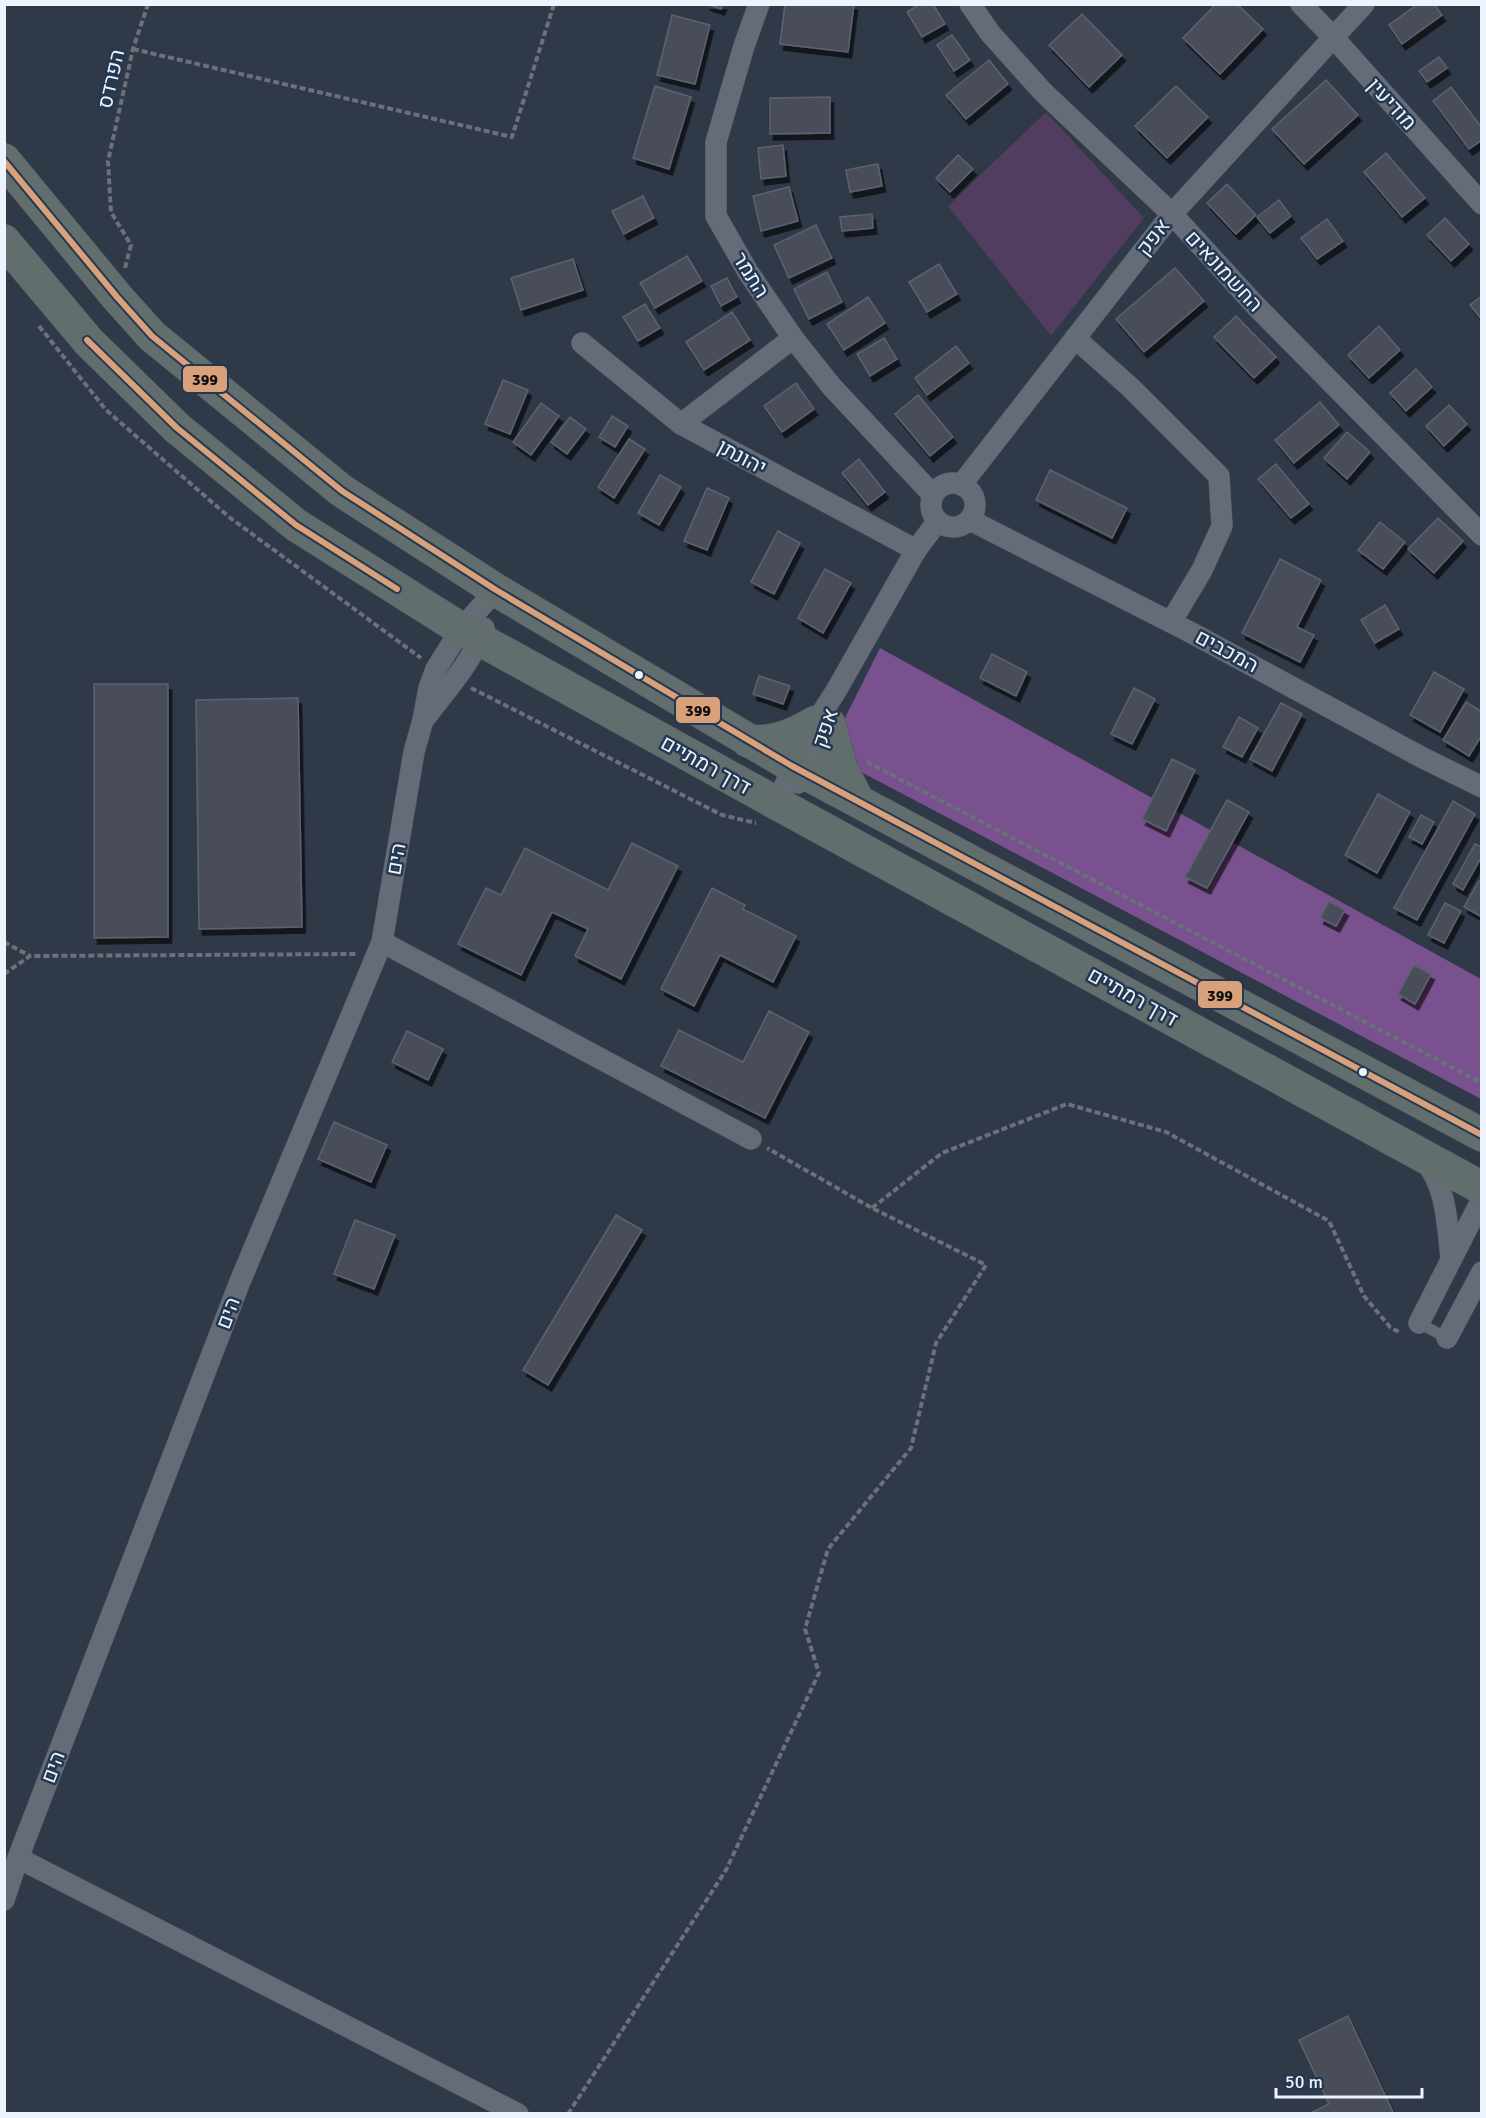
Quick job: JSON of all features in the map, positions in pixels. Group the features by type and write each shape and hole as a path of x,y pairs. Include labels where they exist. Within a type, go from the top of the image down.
{"main road":[{"name":"דרך רמתיים","path":"4,160 152,336 342,491 496,590 799,770 1482,1135"},
{"name":"דרך רמתיים","path":"4,241 89,342 177,428 296,525 769,814 1418,1152 1482,1188"},
{"path":"748,741 780,740 822,723 858,801"}],"street":[{"name":"התמר","path":"759,4 744,46 716,142 716,216 748,272 793,338 832,387 933,495"},
{"name":"החשמונאים","path":"970,4 990,33 1043,92 1172,213 1256,306 1482,535"},
{"name":"מודיעין","path":"1301,4 1482,204"},
{"name":"אפק","path":"961,485 1172,213 1364,4"},
{"path":"681,424 793,338"},
{"path":"1075,338 1130,387 1220,476 1222,526 1202,570 1171,622"},
{"name":"יהונתן","path":"582,343 681,424 916,550"},
{"path":"961,485 967,488 975,507 970,520 964,525 950,528 938,522 931,509 933,495 942,486 961,485"},
{"name":"המכבים","path":"970,520 1171,622 1423,758 1482,787"},
{"name":"אפק","path":"769,814 823,740 822,723 836,691 916,550 938,522"},
{"name":"הים","path":"423,720 454,679 471,634 496,590"},
{"name":"הים","path":"4,1900 18,1858 251,1254 380,948 414,752 429,688 436,669 471,634"},
{"path":"380,948 751,1139"},
{"path":"1418,1152 1432,1169 1438,1183 1447,1222 1451,1258"},
{"path":"1411,1323 1451,1258 1482,1199"},
{"path":"1447,1338 1482,1272"},
{"path":"18,1858 518,2114"}],"lane":[{"path":"1411,1323 1447,1338"}],"path":[{"name":"הפרדס","path":"117,297 131,245 111,212 108,161 133,49 148,4"},
{"path":"133,49 512,137 554,4"},
{"path":"454,679 495,702 722,815 769,814"},
{"path":"841,768 861,760 1482,1083"},
{"path":"4,942 30,956 380,948"},
{"path":"4,974 30,956"},
{"path":"872,1208 942,1154 1067,1104 1166,1132 1329,1221 1364,1296 1390,1327 1399,1332 1411,1323"},
{"path":"568,2114 726,1870 819,1673 805,1629 828,1549 911,1448 936,1343 986,1265 872,1208 751,1139"}],"shaded area":[{"path":"1046,112 1144,218 1051,336 948,206"},
{"path":"880,648 1481,979 1481,1099 827,754"}],"building":[{"path":"706,4 723,4 721,9"},
{"path":"785,4 854,4 848,52 780,44"},
{"path":"920,4 933,4 945,24 922,37 907,12"},
{"path":"1216,4 1237,4 1263,29 1220,74 1183,38"},
{"path":"1418,4 1434,4 1442,15 1402,44 1389,25"},
{"path":"1082,14 1122,55 1089,87 1049,45"},
{"path":"672,15 710,25 695,84 657,75"},
{"path":"952,35 970,60 954,71 937,45"},
{"path":"1439,57 1447,68 1427,82 1419,71"},
{"path":"989,60 1008,84 966,119 946,95"},
{"path":"1326,80 1358,115 1304,164 1272,129"},
{"path":"655,86 691,97 669,169 633,158"},
{"path":"1176,86 1208,117 1167,158 1135,126"},
{"path":"1451,87 1482,128 1482,140 1469,149 1433,101"},
{"path":"830,97 830,133 770,134 770,98"},
{"path":"783,145 786,176 761,179 758,148"},
{"path":"1386,153 1425,198 1402,217 1364,172"},
{"path":"958,155 973,169 950,192 936,178"},
{"path":"878,164 882,186 850,192 846,170"},
{"path":"1227,184 1256,215 1236,234 1207,203"},
{"path":"789,187 798,221 761,231 753,196"},
{"path":"643,196 654,218 624,234 612,211"},
{"path":"1279,200 1291,216 1270,233 1257,217"},
{"path":"872,214 873,228 842,231 840,217"},
{"path":"1445,218 1469,244 1451,261 1427,235"},
{"path":"1327,219 1343,241 1317,259 1301,238"},
{"path":"816,225 832,258 789,278 774,245"},
{"path":"687,256 702,281 655,308 640,283"},
{"path":"573,259 583,290 521,310 511,278"},
{"path":"939,264 957,294 927,312 909,282"},
{"path":"1175,268 1204,301 1144,352 1116,319"},
{"path":"827,272 842,302 809,319 794,289"},
{"path":"727,278 737,297 721,306 711,286"},
{"path":"1482,296 1482,320 1470,305"},
{"path":"868,297 885,323 844,350 827,324"},
{"path":"645,304 660,328 638,341 623,317"},
{"path":"732,312 750,340 704,370 686,342"},
{"path":"1236,316 1276,357 1254,378 1214,337"},
{"path":"1379,326 1400,350 1369,378 1348,355"},
{"path":"884,338 897,359 870,376 857,354"},
{"path":"956,346 969,363 927,395 915,378"},
{"path":"1416,369 1432,387 1406,411 1390,393"},
{"path":"503,380 528,390 510,434 485,424"},
{"path":"796,383 814,409 782,432 764,406"},
{"path":"918,395 953,437 930,456 895,414"},
{"path":"1320,402 1339,425 1294,463 1275,440"},
{"path":"541,403 559,416 531,455 513,442"},
{"path":"1449,405 1467,424 1444,446 1426,426"},
{"path":"612,416 628,426 615,447 599,437"},
{"path":"570,417 586,429 567,454 551,442"},
{"path":"1347,432 1370,452 1347,479 1324,458"},
{"path":"629,439 645,449 614,498 598,487"},
{"path":"859,459 885,492 868,505 842,473"},
{"path":"1276,464 1309,504 1291,518 1258,479"},
{"path":"1050,470 1127,508 1112,538 1036,500"},
{"path":"660,475 681,487 659,525 638,513"},
{"path":"707,488 729,498 707,550 684,541"},
{"path":"1438,518 1463,541 1434,573 1408,549"},
{"path":"1380,522 1405,542 1383,569 1358,550"},
{"path":"778,531 800,543 774,594 751,582"},
{"path":"1280,559 1321,580 1297,627 1314,635 1300,662 1242,633"},
{"path":"825,569 851,583 823,633 798,618"},
{"path":"1385,605 1399,629 1375,643 1361,620"},
{"path":"992,654 1027,672 1016,696 980,678"},
{"path":"1434,672 1464,689 1440,732 1410,715"},
{"path":"759,676 790,686 783,704 753,694"},
{"path":"94,684 168,684 168,937 94,938"},
{"path":"1134,688 1155,699 1132,744 1111,734"},
{"path":"298,698 302,927 199,929 196,700"},
{"path":"1466,702 1482,712 1482,735 1469,756 1443,740"},
{"path":"1281,703 1302,714 1272,771 1250,759"},
{"path":"1239,717 1258,728 1242,757 1223,747"},
{"path":"1172,759 1195,770 1166,831 1142,819"},
{"path":"1378,794 1410,812 1377,873 1345,855"},
{"path":"1227,800 1249,812 1207,888 1185,877"},
{"path":"1453,801 1475,814 1417,920 1394,908"},
{"path":"1421,815 1434,822 1422,844 1409,837"},
{"path":"632,843 678,866 621,979 575,956 588,929 552,912 521,975 458,944 486,888 501,895 525,848 608,890"},
{"path":"1475,844 1482,847 1482,856 1463,890 1453,884"},
{"path":"1479,881 1482,882 1482,917 1464,907"},
{"path":"712,888 745,905 743,909 796,936 773,982 720,955 694,1006 661,989"},
{"path":"1329,901 1345,910 1336,926 1320,918"},
{"path":"1445,903 1461,911 1444,943 1428,935"},
{"path":"1414,965 1431,974 1415,1004 1398,994"},
{"path":"769,1011 809,1032 765,1118 661,1066 679,1030 743,1062"},
{"path":"407,1031 443,1049 428,1080 392,1062"},
{"path":"334,1122 387,1145 371,1182 318,1159"},
{"path":"616,1215 642,1230 548,1385 523,1370"},
{"path":"355,1220 395,1235 374,1289 334,1274"},
{"path":"1348,2016 1394,2114 1309,2114 1329,2104 1299,2040"}],"transit line":[{"name":"399","path":"4,161 152,336 342,491 496,590 792,766 1482,1135"},
{"name":"399","path":"87,340 177,428 296,525 397,589"}]}
